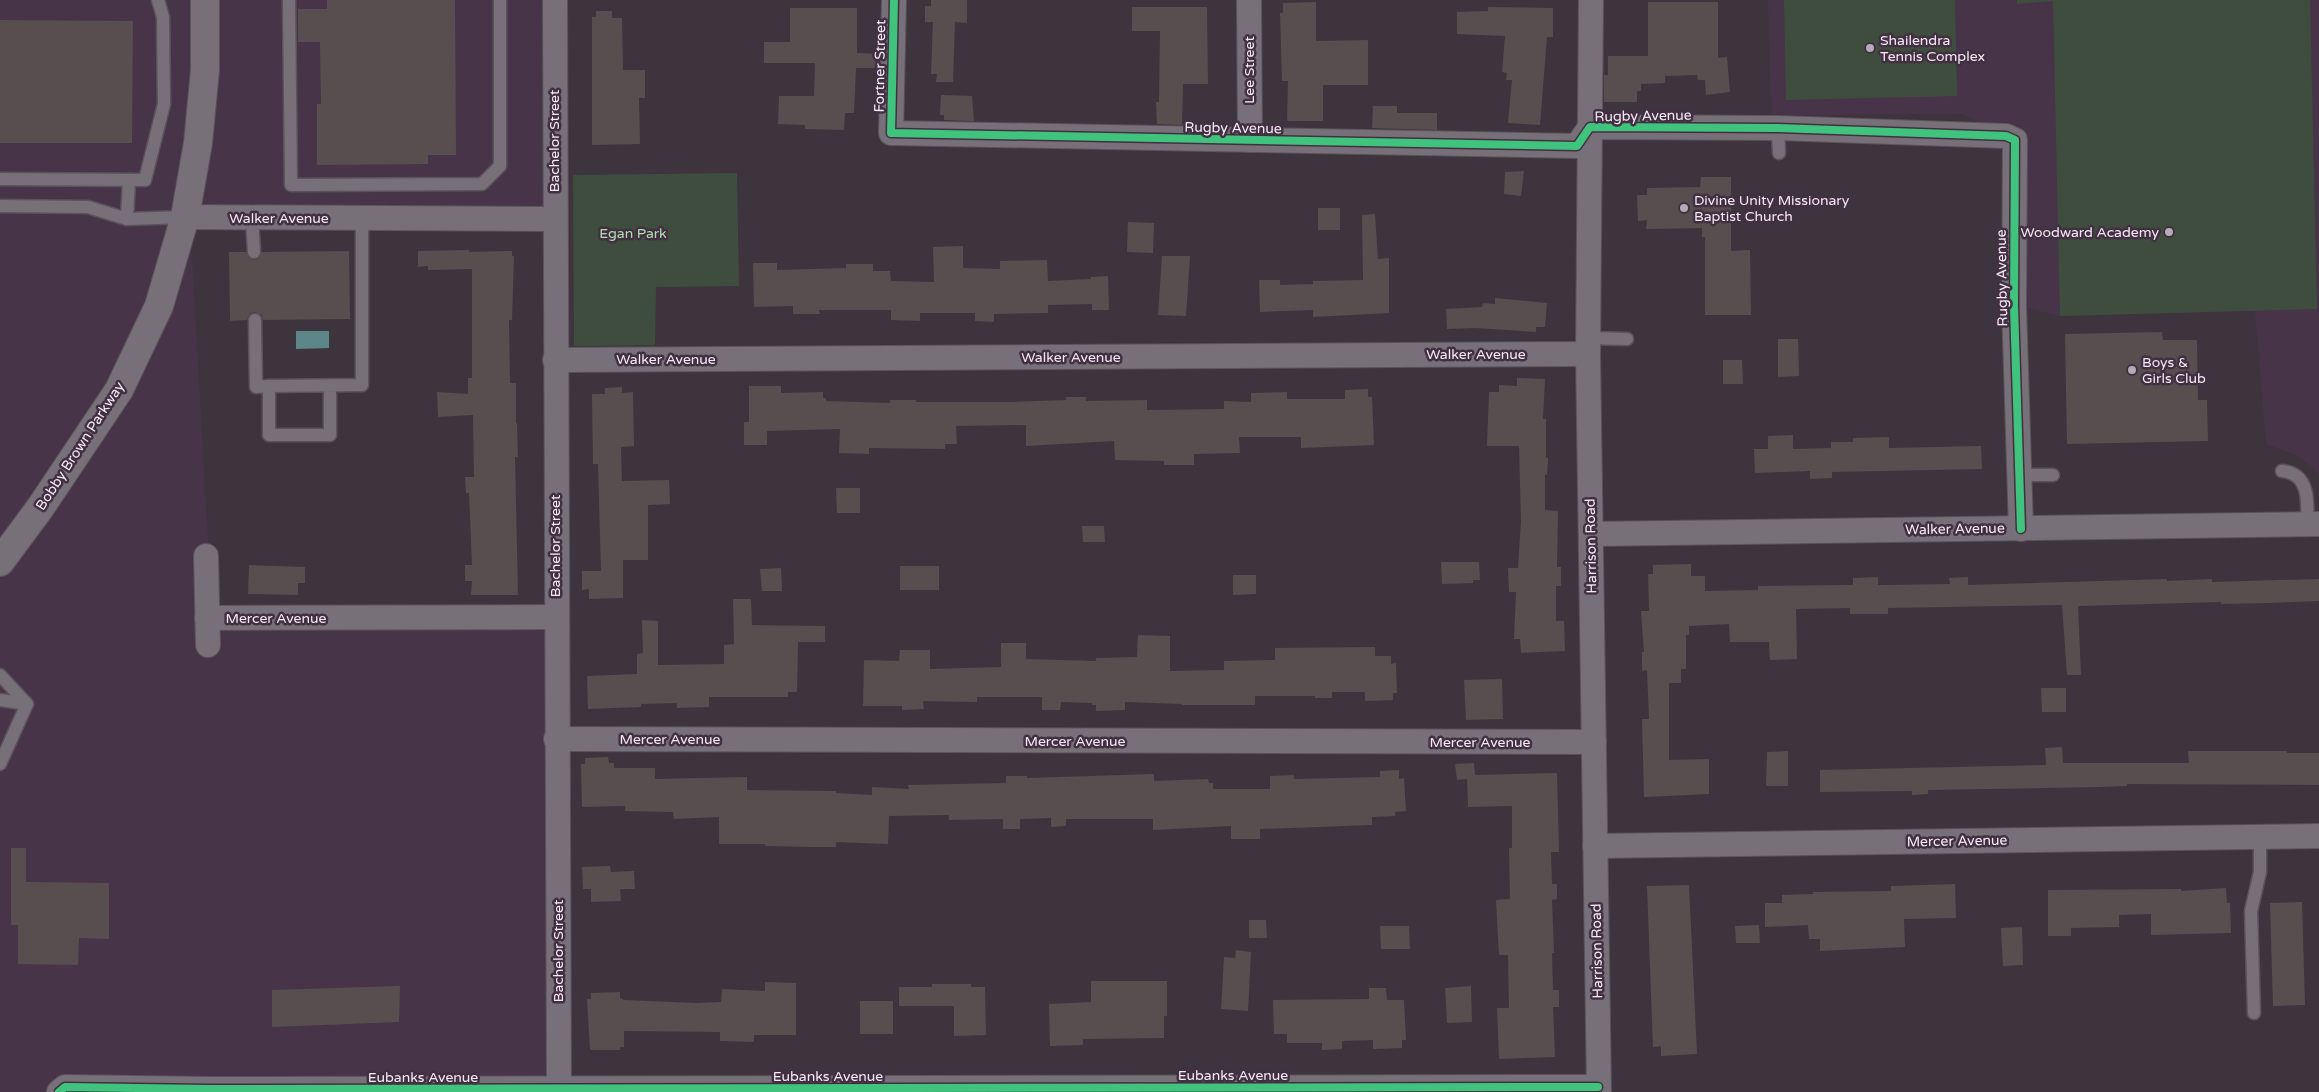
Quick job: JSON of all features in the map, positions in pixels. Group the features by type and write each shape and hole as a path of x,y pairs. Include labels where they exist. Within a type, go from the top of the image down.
{"main road":[{"name":"Bobby Brown Parkway","path":"0,562 40,508 119,390 159,306 185,217 199,134 205,70 205,0"}],"street":[{"name":"Bachelor Street","path":"554,0 559,1091"},
{"name":"Fortner Street","path":"891,133 894,0"},
{"name":"Lee Street","path":"1249,0 1250,140"},
{"name":"Harrison Road","path":"1591,0 1588,346 1598,1090"},
{"name":"Rugby Avenue","path":"891,133 1577,146 1590,127 1778,128 2006,136 2015,140 2014,296 2020,528"},
{"name":"Walker Avenue","path":"185,217 554,219"},
{"name":"Walker Avenue","path":"555,360 1588,346"},
{"name":"Walker Avenue","path":"1591,534 2313,524"},
{"path":"206,556 208,645"},
{"name":"Mercer Avenue","path":"207,618 556,617"},
{"name":"Mercer Avenue","path":"556,739 1594,742"},
{"name":"Mercer Avenue","path":"1595,846 2319,836"},
{"name":"Eubanks Avenue","path":"59,1092 65,1087 271,1091 1598,1090"}],"lane":[{"path":"0,179 145,180 164,104 163,17 158,0"},
{"path":"289,0 291,185 482,184 500,166 500,0"},
{"path":"1778,128 1778,153"},
{"path":"127,219 129,180"},
{"path":"0,206 88,207 127,219 185,217"},
{"path":"252,218 254,252"},
{"path":"255,320 256,386 362,385 362,218"},
{"path":"1588,346 1626,339"},
{"path":"269,386 269,435 330,435 330,386"},
{"path":"2282,472 2290,472 2300,478 2305,487 2313,524"},
{"path":"2019,475 2053,475"},
{"path":"0,675 27,704"},
{"path":"0,700 27,704"},
{"path":"0,764 27,704"},
{"path":"2254,1013 2251,911 2260,872 2260,837"}],"shaded area":[{"path":"0,0 554,0 551,216 190,223 212,610 547,617 547,1092 0,1092"},
{"name":"Woodward Academy","path":"1768,0 2319,0 2319,474 2299,456 2266,444 2255,311 2060,316 2024,307 2006,136 1963,114 1771,115"},
{"path":"296,331 329,331 329,348 296,349"}],"green space":[{"name":"Shailendra Tennis Complex","path":"1784,0 1955,0 1957,96 1786,100"},
{"name":"Woodward Academy","path":"2017,0 2310,0 2317,309 2060,316 2053,1 2017,4"},
{"name":"Egan Park","path":"737,173 739,286 656,287 655,345 574,346 573,175"}],"building":[{"path":"327,0 455,0 456,155 428,155 428,164 317,165 317,104 321,104 320,42 298,42 298,9 327,9"},
{"path":"931,0 967,0 967,23 955,22 953,82 936,82 937,74 931,74 933,22 925,22 925,6 931,6"},
{"path":"1316,2 1316,41 1368,40 1368,85 1323,85 1323,121 1287,121 1288,81 1282,81 1280,13 1283,13 1283,3"},
{"path":"1648,2 1718,2 1718,58 1727,57 1730,92 1706,95 1705,80 1698,80 1697,75 1665,76 1665,83 1641,84 1641,91 1637,91 1637,102 1604,102 1604,75 1608,75 1608,56 1648,56"},
{"path":"1132,7 1207,7 1208,84 1183,84 1182,125 1157,124 1156,102 1159,102 1160,31 1132,31"},
{"path":"1488,7 1553,8 1553,37 1547,37 1540,125 1508,123 1512,80 1506,80 1507,73 1502,72 1505,36 1457,34 1457,12 1488,11"},
{"path":"790,8 857,8 857,53 879,54 879,68 856,68 854,113 845,113 844,130 805,129 805,125 778,124 779,96 814,96 815,63 764,63 764,42 790,42"},
{"path":"596,11 612,11 612,18 622,18 623,70 645,70 645,98 639,98 640,144 592,145 592,17 596,17"},
{"path":"0,20 133,21 132,143 0,143"},
{"path":"941,95 972,96 974,121 944,120 944,115 940,115"},
{"path":"1373,106 1397,106 1397,113 1437,113 1437,130 1372,128"},
{"path":"1524,171 1521,196 1504,194 1505,172"},
{"path":"1701,177 1731,177 1731,251 1750,250 1751,315 1705,315 1705,237 1702,237 1702,228 1646,229 1647,220 1638,221 1637,195 1647,195 1647,188 1700,187"},
{"path":"1318,208 1340,208 1340,230 1318,230"},
{"path":"1375,214 1378,259 1389,258 1389,313 1313,317 1313,310 1260,312 1259,280 1280,280 1280,285 1313,284 1313,281 1363,280 1362,215"},
{"path":"1128,222 1154,223 1153,253 1127,252"},
{"path":"963,246 963,268 1000,269 1000,261 1047,260 1048,281 1091,279 1091,277 1108,276 1109,310 1092,310 1092,304 1048,305 1048,313 994,314 994,322 975,321 975,313 920,313 920,321 891,320 891,310 819,310 820,314 793,314 793,306 754,307 753,263 777,263 777,270 846,268 846,264 873,264 873,271 890,271 891,281 934,282 933,247"},
{"path":"469,250 469,252 512,251 512,256 514,256 512,320 509,320 510,383 516,383 518,457 515,457 518,595 471,595 472,581 465,581 465,565 472,565 469,493 466,493 465,477 474,477 473,415 438,417 437,392 468,394 468,378 472,378 472,269 428,270 428,266 418,267 418,251"},
{"path":"349,251 350,319 263,320 262,315 255,312 250,313 247,320 230,321 229,252 246,252 248,257 254,260 259,258 262,252"},
{"path":"1162,256 1190,256 1186,316 1158,315"},
{"path":"1495,298 1547,303 1545,327 1536,327 1536,332 1475,328 1447,329 1446,309 1482,307 1483,303 1495,304"},
{"name":"Boys & Girls Club","path":"2162,332 2163,340 2197,340 2198,400 2207,400 2208,441 2067,444 2065,334"},
{"path":"1778,339 1798,339 1799,376 1778,377"},
{"path":"1723,360 1742,360 1743,384 1723,384"},
{"path":"1517,378 1545,379 1543,419 1546,419 1546,458 1548,458 1547,475 1545,475 1545,510 1558,511 1557,567 1561,567 1561,586 1556,586 1556,621 1564,621 1565,651 1521,653 1520,639 1514,639 1516,592 1509,592 1508,568 1518,568 1521,521 1519,446 1487,446 1489,392 1499,392 1499,385 1517,386"},
{"path":"749,386 781,386 781,393 823,392 823,398 826,398 826,401 890,403 890,400 916,400 916,402 1012,402 1066,400 1066,397 1086,397 1086,401 1147,400 1147,410 1224,409 1224,401 1251,402 1251,393 1287,392 1287,399 1345,399 1345,390 1368,389 1368,397 1372,397 1374,445 1301,448 1301,437 1239,437 1240,453 1194,454 1194,465 1164,465 1164,461 1115,460 1114,441 1026,446 1026,425 956,426 957,444 945,444 945,449 869,448 869,454 839,453 840,429 767,431 767,445 744,445 744,422 749,422"},
{"path":"622,387 622,393 633,392 634,446 621,447 622,481 669,480 670,504 648,505 648,560 623,560 623,598 589,599 589,589 582,590 582,571 601,571 598,464 593,464 592,394 605,394 605,388"},
{"path":"1793,435 1793,449 1831,448 1831,442 1853,442 1853,438 1889,437 1889,448 1981,446 1982,469 1832,472 1832,478 1810,479 1810,471 1755,473 1754,449 1768,449 1768,436"},
{"path":"836,488 860,488 860,513 837,513"},
{"path":"1082,526 1104,526 1105,542 1083,542"},
{"path":"1441,562 1479,562 1480,580 1473,580 1473,583 1442,584"},
{"path":"1691,564 1691,576 1705,576 1705,591 1758,590 1758,586 1853,585 1853,578 1878,577 1878,585 1950,584 1949,578 1968,577 1968,585 2167,579 2167,581 2212,579 2212,582 2319,579 2319,601 2078,606 2081,675 2067,675 2062,605 1888,608 1888,614 1850,614 1850,608 1796,609 1797,659 1770,660 1769,642 1730,642 1729,624 1689,626 1689,635 1686,635 1686,669 1681,669 1681,683 1669,683 1669,760 1709,759 1709,794 1644,797 1642,719 1649,719 1647,670 1642,671 1642,652 1644,652 1641,611 1649,611 1648,574 1653,574 1653,565"},
{"path":"249,565 305,567 305,583 298,583 298,595 248,594"},
{"path":"900,566 939,566 939,590 900,590"},
{"path":"781,568 782,591 762,591 760,569"},
{"path":"1233,575 1256,575 1256,594 1233,595"},
{"path":"733,599 751,599 752,625 825,626 825,642 798,642 797,692 788,692 788,697 709,697 709,707 677,708 677,703 641,704 641,707 588,709 587,676 637,674 637,654 643,653 642,620 658,621 658,665 724,664 724,645 734,644"},
{"path":"1138,635 1170,636 1170,671 1224,670 1224,661 1275,660 1275,648 1375,647 1375,656 1391,656 1391,664 1396,663 1397,693 1393,693 1393,700 1365,701 1365,692 1332,692 1332,698 1315,698 1315,696 1255,696 1255,705 1182,705 1125,702 1125,710 1096,711 1096,705 1092,705 1092,703 1061,702 1060,710 1042,710 1042,697 977,697 977,702 923,701 924,709 902,710 902,706 863,706 864,660 899,661 900,650 930,650 930,669 1001,667 1001,643 1026,643 1026,659 1096,661 1096,658 1137,657"},
{"path":"1502,679 1503,719 1466,720 1464,680"},
{"path":"2041,688 2066,688 2066,712 2042,712"},
{"path":"2062,747 2063,763 2189,763 2188,751 2287,751 2287,753 2319,753 2319,785 2127,784 2127,786 2099,787 1928,790 1928,794 1912,795 1912,791 1820,792 1820,770 2046,765 2045,748"},
{"path":"1788,751 1788,786 1766,786 1767,752"},
{"path":"608,757 609,763 614,763 614,768 655,768 655,779 747,777 747,790 836,791 836,793 872,795 872,787 909,789 908,785 1006,783 1006,776 1027,776 1027,778 1154,774 1154,781 1208,779 1209,783 1213,783 1213,789 1270,789 1270,776 1294,775 1294,779 1380,777 1380,771 1399,770 1399,779 1404,778 1406,811 1395,812 1395,816 1372,817 1372,825 1260,829 1260,839 1231,839 1231,826 1153,830 1153,819 1066,819 1066,826 1051,827 1051,818 1020,819 1020,829 1003,829 1003,819 949,820 949,815 889,816 888,844 836,842 836,847 811,847 719,844 719,817 674,819 673,812 625,811 625,806 582,807 581,764 585,764 585,758"},
{"path":"1474,763 1475,775 1557,773 1559,852 1551,852 1552,884 1557,884 1557,899 1552,900 1553,990 1559,990 1559,1007 1553,1007 1555,1057 1499,1059 1497,1008 1509,1008 1508,955 1499,955 1496,900 1510,899 1509,848 1512,848 1512,806 1468,807 1467,779 1457,780 1455,764"},
{"path":"11,848 26,848 26,882 109,883 109,939 79,938 78,965 18,964 18,925 11,925"},
{"path":"610,866 611,872 634,871 635,889 620,889 621,901 591,902 591,889 583,889 582,867"},
{"path":"1955,884 1956,918 1904,919 1905,947 1820,951 1820,939 1809,939 1808,925 1765,927 1765,903 1782,903 1782,895 1813,894 1813,892 1891,891 1891,886"},
{"path":"1689,885 1697,1054 1661,1056 1661,1046 1653,1047 1647,886"},
{"path":"2226,888 2227,903 2230,903 2231,933 2151,935 2151,914 2119,915 2119,927 2071,928 2071,936 2048,936 2048,890 2181,889 2181,891"},
{"path":"2302,902 2305,1005 2273,1006 2270,903"},
{"path":"1249,920 1266,920 1267,938 1249,938"},
{"path":"1759,925 1760,943 1736,943 1735,926"},
{"path":"1380,926 1409,926 1410,949 1381,949"},
{"path":"2022,927 2023,965 2003,966 2001,928"},
{"path":"1236,950 1251,952 1248,1011 1221,1009 1224,957 1235,958"},
{"path":"1091,981 1167,981 1167,1016 1164,1016 1164,1038 1083,1039 1083,1045 1050,1046 1049,1004 1091,1002"},
{"path":"765,982 796,983 796,1035 754,1035 754,1042 720,1041 720,1032 624,1031 624,1047 620,1047 620,1050 590,1050 587,999 591,999 591,993 620,992 620,998 624,1000 696,1003 721,1002 722,989 765,991"},
{"path":"932,984 971,984 971,987 985,987 986,1035 954,1036 954,1006 899,1006 899,987 932,987"},
{"path":"400,986 399,1022 272,1027 272,990"},
{"path":"1471,986 1472,1022 1447,1023 1445,988"},
{"path":"1369,988 1386,988 1387,1000 1404,1000 1406,1040 1402,1040 1402,1048 1373,1049 1373,1040 1342,1041 1342,1049 1322,1050 1322,1043 1287,1043 1287,1034 1274,1034 1273,1000 1369,999"},
{"path":"860,1001 893,1001 893,1034 860,1034"}],"cycle path":[{"path":"894,0 891,133 1577,146 1590,127 1778,128 2006,136 2015,140 2014,306 2021,529"},
{"path":"59,1092 65,1087 209,1089 1598,1087"}],"place":[{"name":"Shailendra Tennis Complex","path":"1870,48"},
{"name":"Divine Unity Missionary Baptist Church","path":"1684,208"},
{"name":"Woodward Academy","path":"2169,232"},
{"name":"Boys & Girls Club","path":"2132,370"}]}
